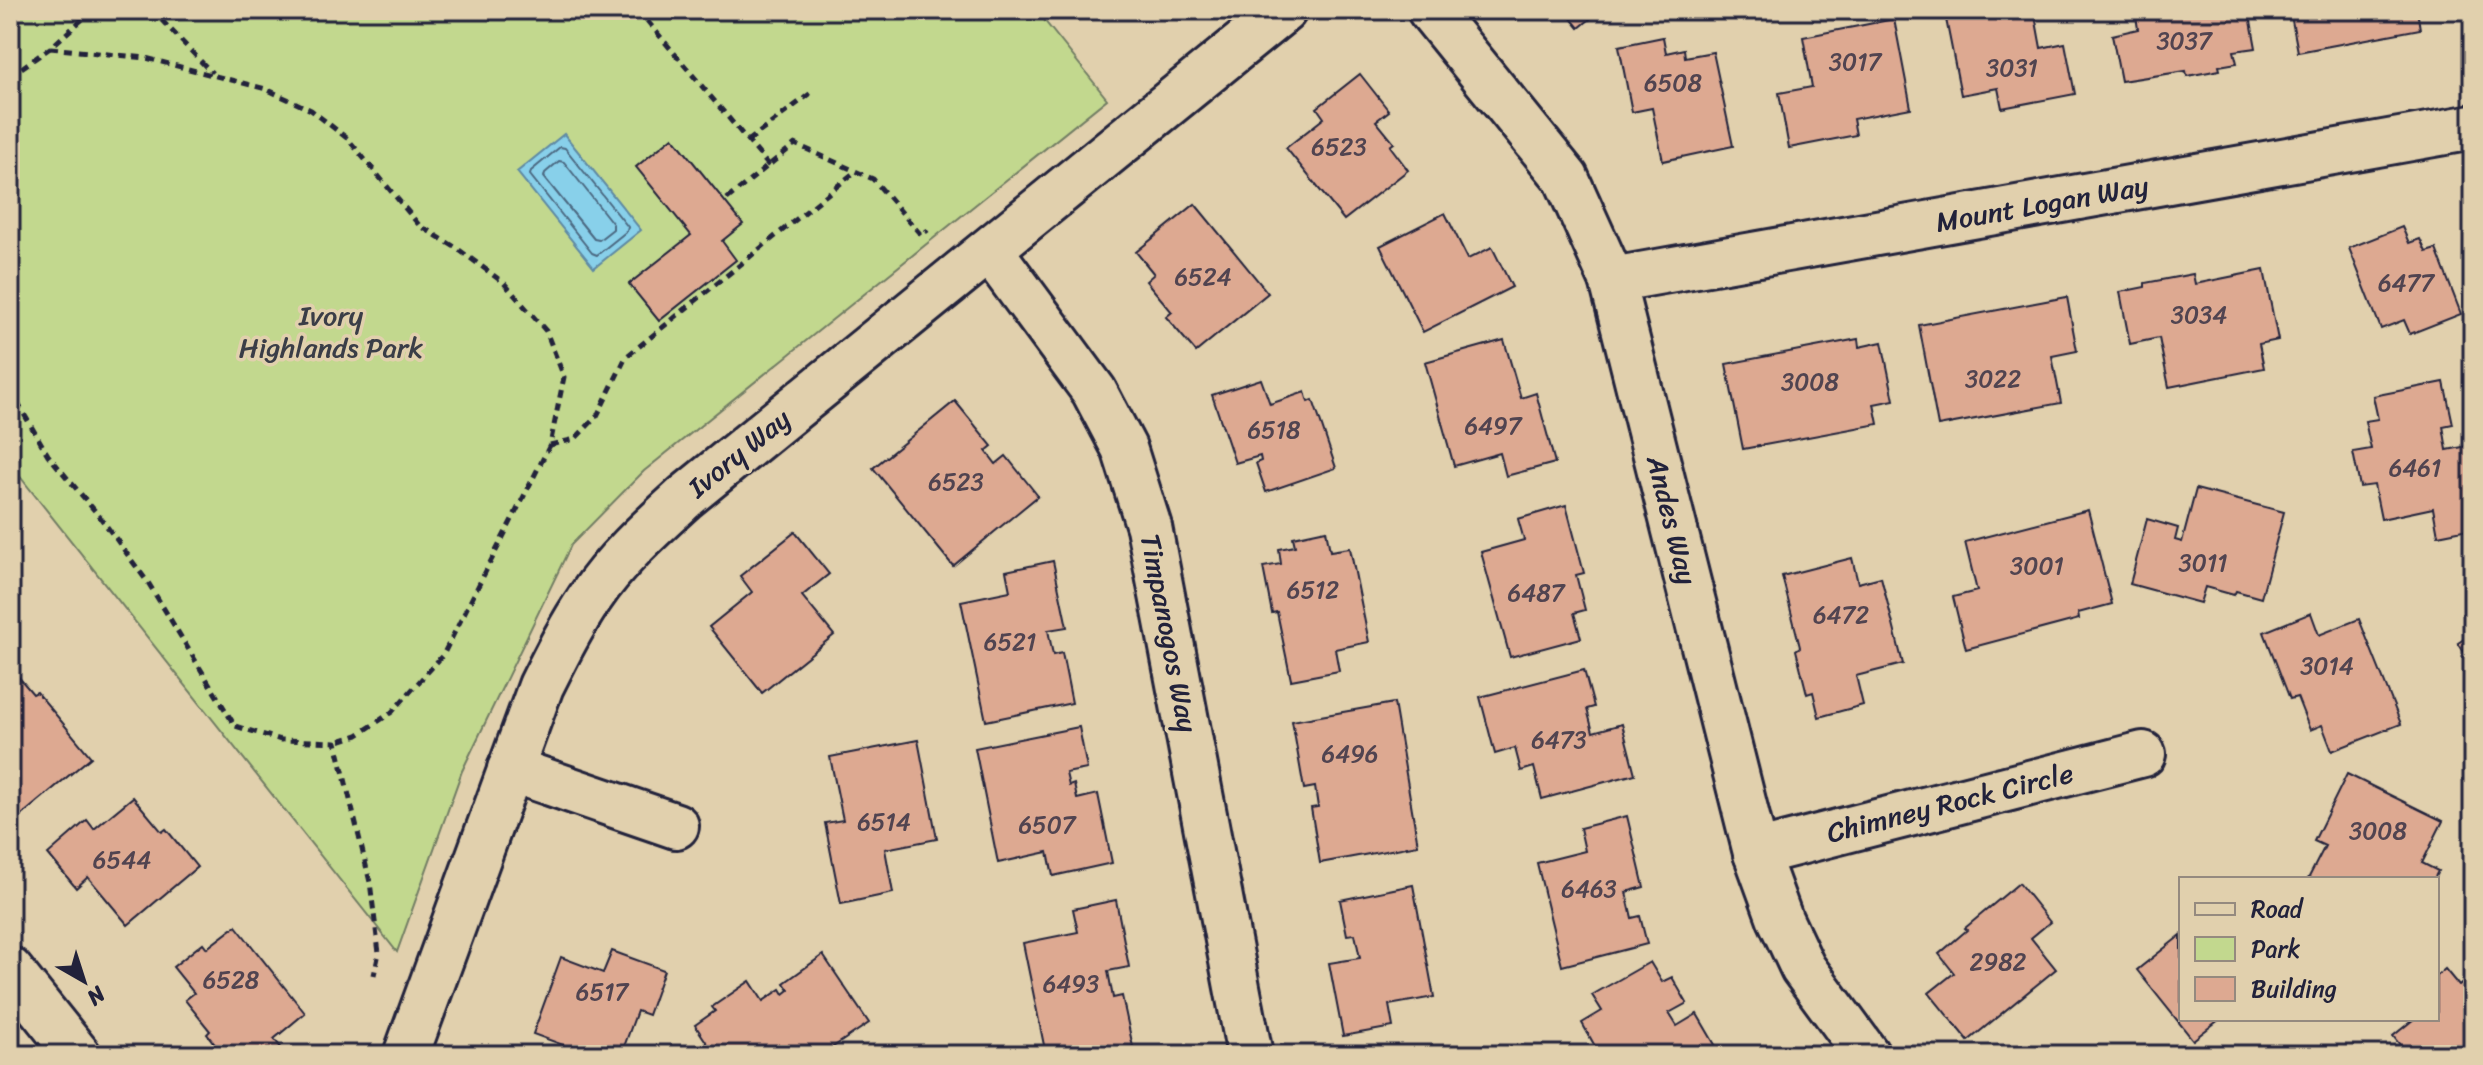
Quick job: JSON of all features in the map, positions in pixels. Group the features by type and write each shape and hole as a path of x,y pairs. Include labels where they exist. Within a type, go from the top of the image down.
{"street":[{"name":"Ivory Way","path":"406,1055 541,686 564,639 591,595 635,544 685,497 1284,10"},
{"name":"Andes Way","path":"1430,10 1566,178 1612,280 1756,853 1780,919 1803,968 1867,1055"},
{"name":"Mount Logan Way","path":"1612,280 2473,127"},
{"name":"Timpanogos Way","path":"990,250 1094,391 1128,461 1149,527 1250,1055"},
{"name":"Chimney Rock Circle","path":"1756,853 2143,754"},
{"path":"510,769 676,826"},
{"path":"10,970 78,1055"}],"path":[{"path":"10,76 50,48 93,10"},
{"path":"152,10 213,74"},
{"path":"638,10 769,166"},
{"path":"10,390 48,455 100,517 149,584 235,726 281,740 336,742 358,735 392,712 443,655 550,445 564,377 546,331 504,283 419,225 348,139 311,110 266,89 146,58 50,48"},
{"path":"748,141 811,93"},
{"path":"727,199 795,144 873,179 921,235 928,230"},
{"path":"550,445 575,439 597,416 626,357 856,171"},
{"path":"336,742 370,882 379,953 374,975"}],"green space":[{"name":"Ivory Highlands Park","path":"10,10 1036,10 1107,99 644,471 571,545 462,771 397,952 10,464"}],"water":[{"path":"564,134 641,230 594,268 517,172"}],"building":[{"path":"1564,10 1601,10 1579,28"},
{"path":"1994,10 2034,10 2041,48 2065,43 2075,94 2002,108 1998,88 1961,95 1946,19"},
{"path":"2135,10 2249,10 2256,48 2234,51 2237,63 2219,66 2220,70 2187,76 2186,71 2121,81 2112,35 2138,29"},
{"path":"2290,10 2417,10 2420,29 2298,52"},
{"path":"1894,19 1911,108 1853,119 1856,135 1789,148 1779,93 1812,87 1803,37"},
{"path":"1663,37 1666,53 1684,49 1685,57 1713,52 1733,146 1663,161 1652,108 1632,112 1619,46"},
{"path":"1360,74 1389,111 1376,121 1394,143 1390,146 1408,170 1344,220 1286,148 1324,118 1317,108"},
{"path":"673,137 743,224 722,241 736,260 659,321 629,284 691,235 636,167"},
{"path":"1195,204 1268,293 1196,352 1166,317 1172,312 1146,281 1154,274 1136,252"},
{"path":"1445,213 1468,259 1492,247 1512,287 1423,332 1380,246"},
{"path":"2402,227 2409,243 2420,239 2426,252 2436,249 2461,314 2410,334 2404,320 2381,329 2349,248"},
{"path":"2264,270 2278,340 2259,344 2264,368 2169,387 2159,338 2130,344 2120,292 2145,287 2145,283 2193,274 2195,284"},
{"path":"2067,297 2077,351 2052,356 2061,403 1938,426 1919,325"},
{"path":"1858,339 1859,347 1882,342 1894,400 1874,404 1878,424 1743,449 1726,364"},
{"path":"1504,340 1521,398 1536,393 1555,463 1506,476 1500,453 1454,466 1425,362"},
{"path":"1261,379 1270,404 1305,392 1308,402 1313,400 1336,468 1266,492 1256,463 1261,461 1260,456 1235,463 1212,395"},
{"path":"2444,382 2453,424 2443,426 2447,450 2473,445 2473,528 2438,535 2433,508 2381,519 2374,485 2360,487 2353,452 2371,449 2365,421 2378,419 2373,396"},
{"path":"955,401 992,446 986,451 996,464 1006,456 1038,496 953,566 873,468"},
{"path":"2196,489 2284,512 2261,598 2205,587 2200,603 2130,584 2147,519 2178,528 2175,540 2182,542"},
{"path":"1566,505 1584,573 1576,575 1585,610 1574,613 1581,638 1510,657 1481,552 1524,540 1518,519"},
{"path":"2088,510 2112,604 2078,613 2079,619 1966,649 1953,597 1977,591 1965,542"},
{"path":"1326,530 1330,551 1350,548 1369,642 1335,649 1339,671 1291,680 1277,612 1272,613 1263,567 1281,564 1279,549 1295,546 1293,537"},
{"path":"795,532 829,574 802,596 834,635 762,693 709,627 752,592 740,576"},
{"path":"1852,558 1858,583 1881,577 1903,664 1856,676 1863,705 1819,717 1813,692 1807,694 1796,650 1800,647 1782,576"},
{"path":"1053,561 1067,627 1048,630 1053,655 1062,653 1072,703 986,721 961,601 1010,591 1006,571"},
{"path":"2311,613 2319,635 2359,619 2401,724 2332,751 2322,725 2310,730 2297,697 2290,699 2264,632"},
{"path":"2473,633 2473,665 2458,643"},
{"path":"1584,670 1594,707 1587,709 1593,732 1622,724 1635,774 1542,799 1534,767 1521,771 1515,748 1495,754 1480,697"},
{"path":"16,674 33,694 37,692 91,757 18,818 10,808 10,679"},
{"path":"1394,703 1418,845 1320,863 1311,808 1318,807 1315,787 1304,789 1292,721"},
{"path":"1079,727 1087,769 1066,773 1069,786 1074,784 1077,799 1098,794 1112,863 1053,876 1048,852 998,863 975,748"},
{"path":"918,740 937,839 885,849 893,893 841,904 825,823 843,820 830,757"},
{"path":"2347,774 2443,821 2422,863 2438,871 2435,877 2309,877 2325,846 2314,841"},
{"path":"133,797 162,832 166,829 197,867 128,925 88,877 76,888 48,854 87,820 94,829"},
{"path":"1627,816 1644,887 1626,892 1632,918 1640,916 1647,944 1562,966 1537,863 1585,851 1580,828"},
{"path":"2019,883 2050,922 2031,938 2056,969 1968,1041 1929,993 1954,973 1939,954"},
{"path":"1413,885 1434,997 1389,1005 1393,1027 1343,1036 1329,963 1360,958 1355,934 1347,935 1340,900"},
{"path":"1116,900 1129,967 1108,971 1113,998 1122,996 1133,1047 1091,1055 1046,1055 1023,943 1078,932 1073,909"},
{"path":"236,926 305,1013 274,1039 287,1055 223,1055 207,1034 210,1031 185,1000 194,993 173,967 203,943 207,948"},
{"path":"2179,937 2179,1021 2217,1021 2193,1040 2137,970"},
{"path":"612,951 664,970 648,1015 637,1011 621,1055 590,1055 533,1034 561,957 603,973"},
{"path":"823,955 869,1023 821,1055 746,1055 743,1050 736,1055 715,1055 695,1025 715,1011 712,1007 750,981 763,1001 781,989 784,994 789,990 784,983"},
{"path":"1650,962 1662,982 1672,977 1687,1003 1669,1013 1677,1026 1697,1014 1721,1055 1600,1055 1582,1023 1602,1011 1592,995"},
{"path":"2445,969 2459,986 2473,974 2473,1055 2408,1055 2393,1036 2412,1021 2439,1021 2439,974"}]}
